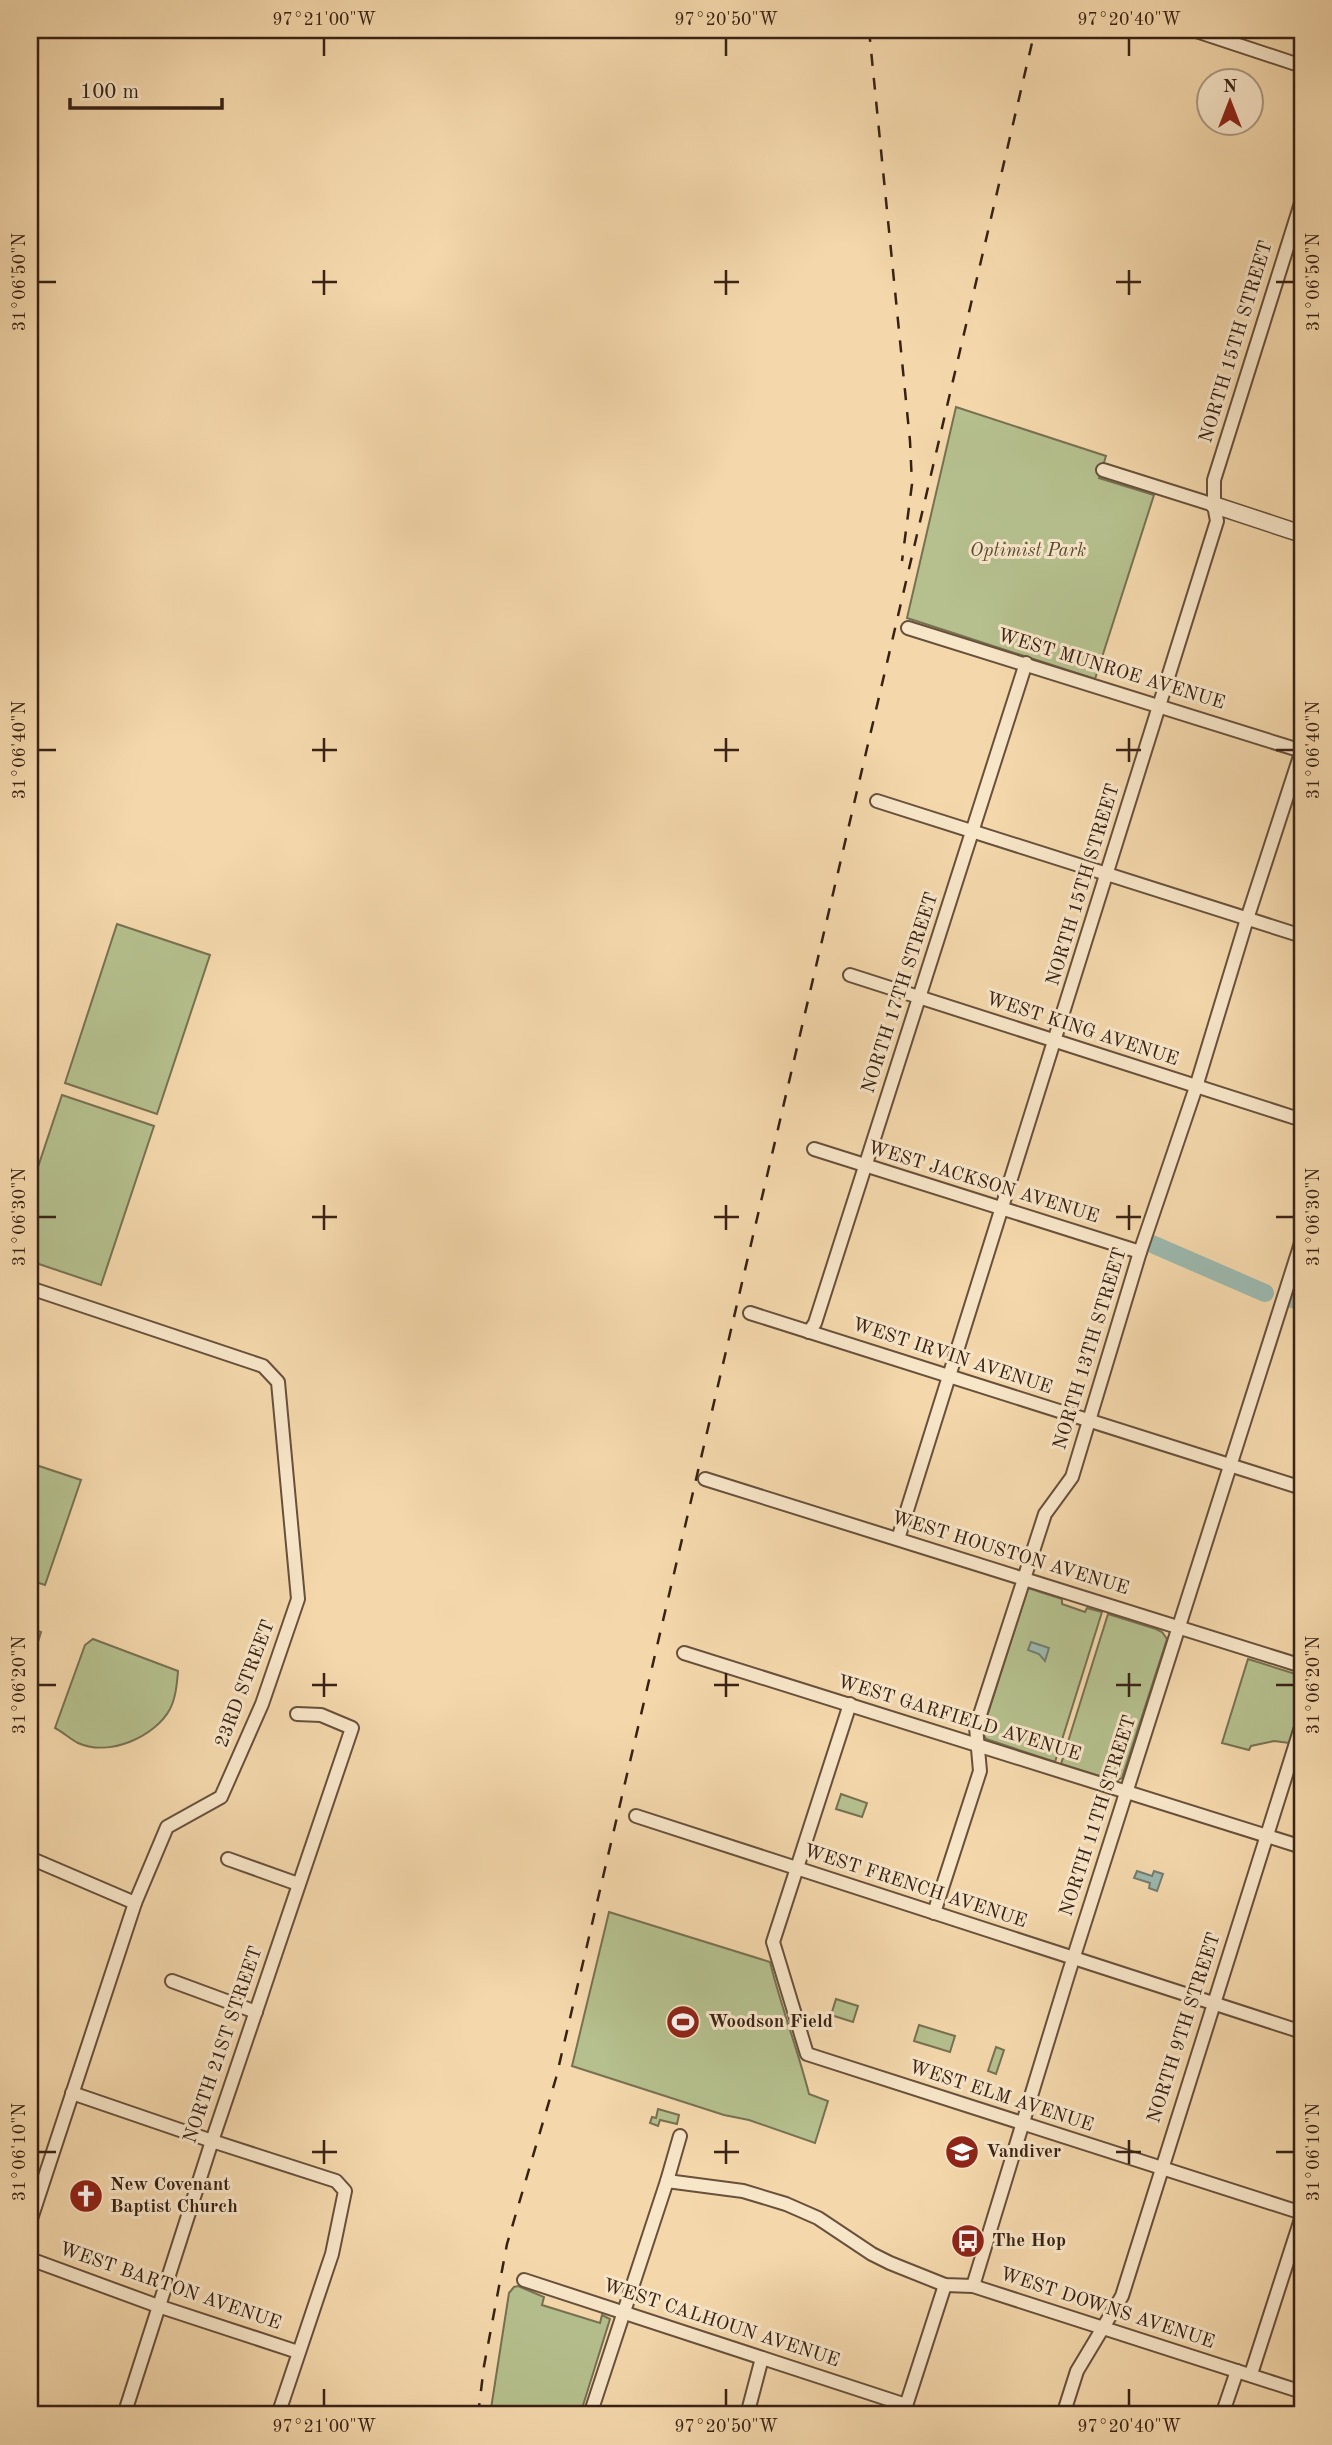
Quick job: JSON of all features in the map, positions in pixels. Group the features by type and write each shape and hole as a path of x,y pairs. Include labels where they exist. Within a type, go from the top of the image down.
{"street":[{"path":"1193,30 1302,66"},
{"name":"NORTH 15TH STREET","path":"898,1539 1217,521 1214,480 1302,200"},
{"path":"1103,470 1302,534"},
{"name":"WEST MUNROE AVENUE","path":"908,628 1302,750"},
{"name":"NORTH 17TH STREET","path":"809,1332 815,1323 866,1166 1026,663"},
{"name":"NORTH 13TH STREET","path":"934,1913 980,1771 976,1727 1045,1514 1072,1477 1140,1252 1196,1087 1302,750"},
{"path":"877,801 1302,936"},
{"name":"WEST KING AVENUE","path":"850,975 1302,1120"},
{"name":"WEST JACKSON AVENUE","path":"814,1149 1140,1252"},
{"name":"NORTH 11TH STREET","path":"972,2286 1073,1958 1302,1240"},
{"name":"23RD STREET","path":"30,1288 263,1366 278,1382 298,1599 262,1704 221,1797 167,1827 135,1903 30,2222"},
{"name":"WEST IRVIN AVENUE","path":"750,1313 1302,1488"},
{"name":"WEST HOUSTON AVENUE","path":"705,1479 1302,1666"},
{"name":"WEST GARFIELD AVENUE","path":"684,1653 1302,1847"},
{"path":"797,1869 850,1704"},
{"name":"NORTH 21ST STREET","path":"124,2415 212,2141 352,1728 321,1715 297,1714"},
{"name":"NORTH 9TH STREET","path":"1063,2415 1077,2371 1122,2296 1302,1724"},
{"name":"WEST FRENCH AVENUE","path":"636,1816 1302,2032"},
{"path":"30,1858 135,1903"},
{"path":"228,1859 298,1884"},
{"name":"WEST ELM AVENUE","path":"797,1869 773,1942 807,2054 1302,2214"},
{"path":"172,1981 256,2012"},
{"path":"72,2093 336,2181 345,2191 332,2254 278,2415"},
{"path":"590,2415 680,2136"},
{"name":"WEST DOWNS AVENUE","path":"667,2181 743,2191 786,2204 818,2218 872,2254 945,2286 972,2286 1302,2392"},
{"path":"1251,2374 1302,2214"},
{"name":"WEST BARTON AVENUE","path":"30,2259 158,2306 298,2352"},
{"name":"WEST CALHOUN AVENUE","path":"524,2280 762,2358 905,2410"},
{"path":"905,2410 945,2286"},
{"path":"747,2415 762,2358"},
{"path":"1222,2415 1237,2371"}],"green space":[{"name":"Optimist Park","path":"956,407 1106,456 1099,478 1154,495 1095,679 907,618"},
{"path":"117,924 210,955 157,1114 65,1083"},
{"path":"62,1095 154,1126 101,1285 30,1261 30,1191"},
{"path":"30,1463 81,1480 45,1585 30,1580"},
{"path":"1028,1588 1062,1599 1062,1604 1085,1612 1087,1608 1102,1612 1055,1762 986,1739 982,1732"},
{"path":"1108,1614 1156,1629 1167,1639 1122,1778 1116,1781 1061,1764"},
{"path":"30,1628 41,1632 30,1668"},
{"path":"93,1639 178,1671 174,1700 163,1719 142,1736 117,1746 90,1747 78,1743 55,1728 85,1645"},
{"path":"1248,1659 1302,1676 1302,1701 1289,1743 1274,1741 1251,1746 1249,1750 1222,1743"},
{"path":"841,1794 867,1803 862,1817 836,1809"},
{"name":"Woodson Field","path":"609,1912 770,1962 809,2094 828,2101 815,2143 572,2066"},
{"path":"836,1999 858,2006 853,2022 831,2015"},
{"path":"919,2025 955,2036 950,2052 914,2041"},
{"path":"996,2047 1004,2050 996,2074 988,2071"},
{"path":"658,2109 679,2115 677,2124 660,2120 658,2126 650,2123 652,2117 656,2118"},
{"path":"518,2286 544,2297 542,2305 600,2323 602,2315 610,2319 580,2415 490,2415 509,2293"}],"water":[{"path":"1031,1642 1049,1648 1045,1661 1039,1654 1028,1650"},
{"path":"1137,1871 1152,1876 1154,1871 1163,1874 1157,1891 1149,1888 1150,1883 1134,1878"}],"waterway":[{"path":"1152,1244 1265,1293"},
{"path":"1292,1299 1302,1302"}],"railway":[{"path":"869,30 910,441 912,484 902,561"},
{"path":"478,2415 484,2366 507,2244 556,2078 1035,30"}],"place":[{"name":"Woodson Field","path":"683,2022"},
{"name":"Vandiver","path":"962,2152"},
{"name":"New Covenant Baptist Church","path":"86,2196"},
{"name":"The Hop","path":"968,2241"}]}
